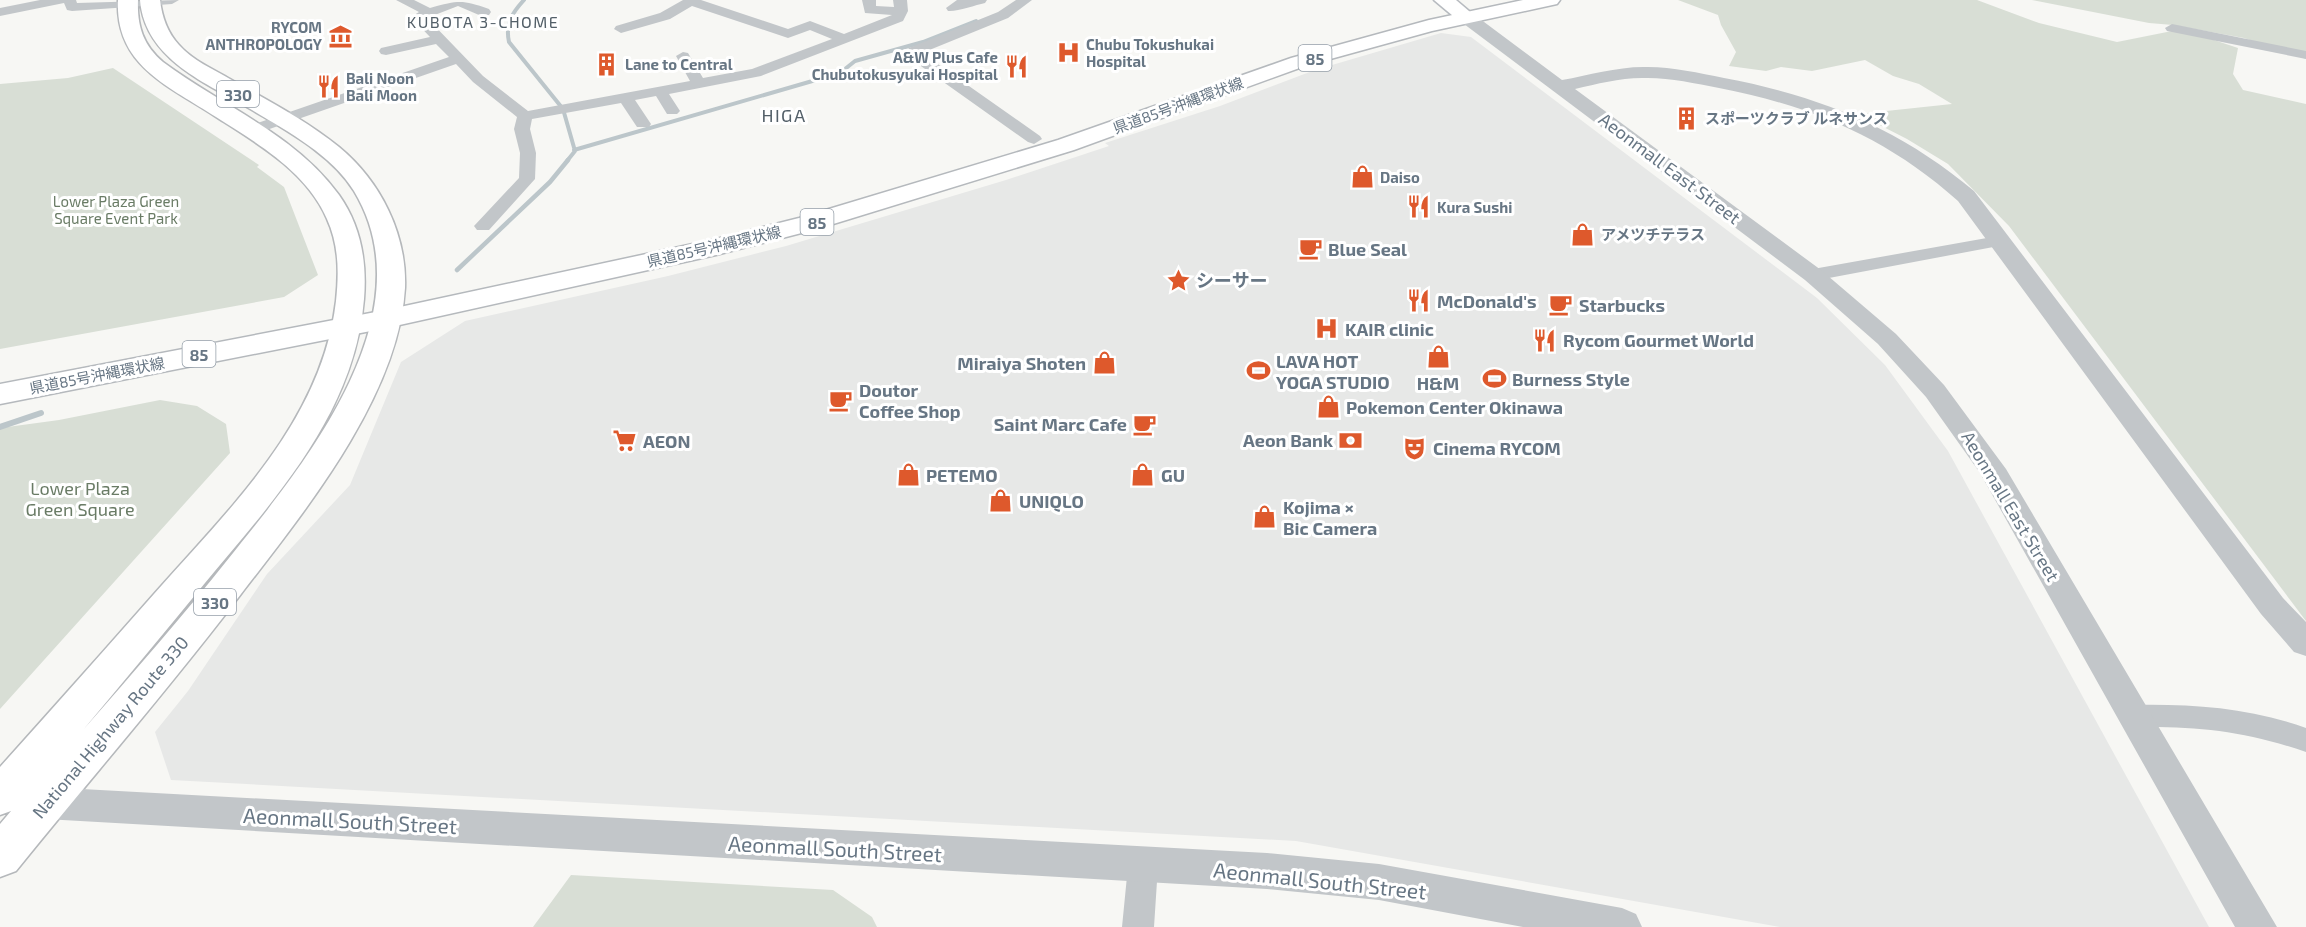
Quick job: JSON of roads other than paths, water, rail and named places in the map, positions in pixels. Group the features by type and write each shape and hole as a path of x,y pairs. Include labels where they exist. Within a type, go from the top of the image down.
{"main road":[{"name":"県道85号沖縄環状線","path":"0,394 368,313 750,220 892,183 1034,139 1282,56 1456,9 1550,0"},
{"name":"National Highway Route 330","path":"0,798 254,501 289,455 321,400 339,357 368,313 389,267 384,232 363,187 332,154 178,56 160,37 139,1"},
{"name":"National Highway Route 330","path":"0,857 205,615 292,504 327,453 359,393 368,313 352,281 347,240 341,219 329,199 302,166 252,129 180,84 143,56 131,36 139,1"},
{"name":"県道85号沖縄環状線","path":"0,373 368,313 716,247 808,224 1066,145 1298,62 1456,9"}],"street":[{"path":"0,12 60,0"},
{"path":"69,0 72,6 172,0"},
{"path":"403,0 431,13"},
{"path":"621,29 667,15 691,0 788,34 810,25 845,39"},
{"path":"869,0 870,10 889,12 900,5"},
{"path":"953,8 962,3 980,0"},
{"path":"1024,0 1004,15 914,51 916,56 1034,139"},
{"path":"484,12 460,1 418,17 478,79 525,116 756,74 898,18 900,5"},
{"path":"639,9 667,15"},
{"name":"Aeonmall East Street","path":"1456,9 1813,274 1887,339 1935,391 1992,469 2257,927"},
{"path":"2172,28 2306,55"},
{"path":"386,51 440,39"},
{"path":"683,56 699,84"},
{"path":"252,129 458,58"},
{"path":"1559,86 1647,72 1755,89 1828,111 1892,140 1938,170 1966,195 2271,606 2306,643"},
{"path":"660,91 672,111"},
{"path":"625,97 643,124"},
{"path":"483,226 527,179 528,153 522,129 525,116"},
{"path":"1813,274 1998,241"},
{"path":"2134,716 2189,714 2228,719 2266,726 2306,740"},
{"name":"Aeonmall South Street","path":"45,803 1143,866 1268,871 1379,882 1622,927"},
{"path":"1138,927 1143,866"}],"waterway":[{"path":"524,0 510,19 509,42 563,109 575,150"},
{"path":"575,150 840,73 855,61 923,42 976,21"},
{"path":"567,161 575,150"},
{"path":"457,270 550,182 568,160"},
{"path":"0,427 41,413"}],"place":[{"name":"RYCOM ANTHROPOLOGY","path":"340,36"},
{"name":"Chubu Tokushukai Hospital","path":"1068,53"},
{"name":"Lane to Central","path":"607,64"},
{"name":"A&W Plus Cafe Chubutokusyukai Hospital","path":"1016,66"},
{"name":"Bali Noon Bali Moon","path":"328,87"},
{"name":"スポーツクラブ ルネサンス","path":"1687,118"},
{"name":"Daiso","path":"1362,177"},
{"name":"Kura Sushi","path":"1419,207"},
{"name":"アメツチテラス","path":"1583,234"},
{"name":"Blue Seal","path":"1310,249"},
{"name":"シーサー","path":"1178,280"},
{"name":"McDonald's","path":"1419,301"},
{"name":"Starbucks","path":"1561,305"},
{"name":"KAIR clinic","path":"1327,329"},
{"name":"Rycom Gourmet World","path":"1545,340"},
{"name":"H&M","path":"1438,357"},
{"name":"Miraiya Shoten","path":"1104,363"},
{"name":"LAVA HOT YOGA STUDIO","path":"1258,371"},
{"name":"Burness Style","path":"1494,379"},
{"name":"Doutor Coffee Shop","path":"841,400"},
{"name":"Pokemon Center Okinawa","path":"1328,407"},
{"name":"Saint Marc Cafe","path":"1145,424"},
{"name":"Aeon Bank","path":"1351,440"},
{"name":"AEON","path":"625,441"},
{"name":"Cinema RYCOM","path":"1415,448"},
{"name":"PETEMO","path":"908,475"},
{"name":"GU","path":"1143,475"},
{"name":"UNIQLO","path":"1001,501"},
{"name":"Kojima × Bic Camera","path":"1265,517"}],"district":[{"name":"KUBOTA 3-CHOME","path":"483,21"},
{"name":"HIGA","path":"784,115"}],"park label":[{"name":"Lower Plaza Green Square Event Park","path":"116,210"},
{"name":"Lower Plaza Green Square","path":"80,498"}]}
